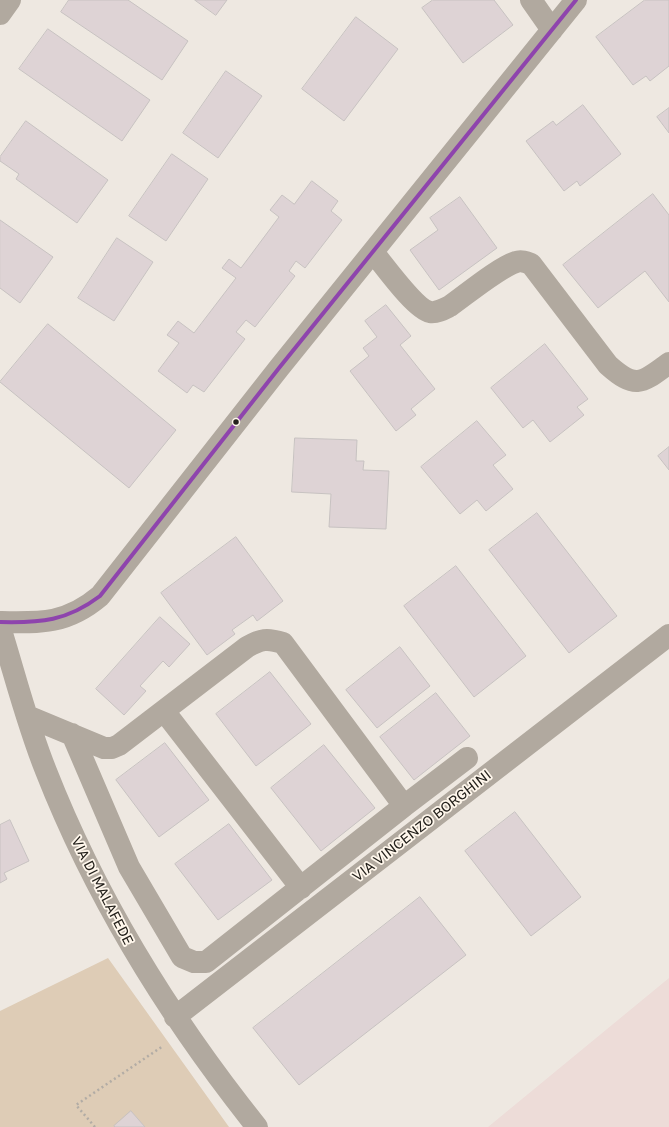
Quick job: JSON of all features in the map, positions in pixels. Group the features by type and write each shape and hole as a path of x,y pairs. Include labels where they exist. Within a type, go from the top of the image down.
{"street":[{"path":"0,14 10,0"},
{"path":"531,0 552,30"},
{"path":"0,622 49,622 75,614 100,596 373,252 576,0"},
{"path":"373,252 414,302 424,310 431,312 440,311 450,306 505,268 516,262 524,261 531,264 608,365 620,376 633,382 644,381 669,362"},
{"name":"VIA DI MALAFEDE","path":"0,627 27,716 52,786 91,874 127,941 180,1024 256,1127"},
{"name":"VIA VINCENZO BORGHINI","path":"180,1024 669,635"},
{"path":"27,716 104,748 112,748 259,640 270,639 283,643 404,806"},
{"path":"164,711 301,888"},
{"path":"72,734 129,867 182,957 194,962 206,962 467,758"}],"path":[{"path":"95,1127 76,1105 180,1024"}],"shaded area":[{"path":"108,958 229,1127 0,1127 0,1011"},
{"path":"669,978 669,1127 488,1127"}],"building":[{"path":"69,0 128,0 188,41 162,80 61,12"},
{"path":"195,0 227,0 216,15"},
{"path":"433,0 494,0 513,25 463,63 422,8"},
{"path":"645,0 669,0 669,66 650,81 646,76 633,85 596,37"},
{"path":"356,17 398,49 344,121 302,89"},
{"path":"48,29 150,100 122,141 19,69"},
{"path":"226,71 262,96 218,158 183,133"},
{"path":"583,105 621,154 580,186 577,181 564,191 526,141 553,121 556,125"},
{"path":"669,108 669,133 657,117"},
{"path":"26,121 108,180 77,223 16,179 19,174 0,161 0,157"},
{"path":"172,154 208,179 166,241 129,216"},
{"path":"312,181 338,201 331,211 342,220 305,268 296,261 289,271 295,276 255,327 246,320 236,332 245,339 204,392 193,385 187,393 158,371 179,343 167,335 178,321 194,333 236,278 222,268 229,259 241,268 279,217 270,210 282,195 294,204"},
{"path":"653,194 669,215 669,302 645,271 598,308 563,265"},
{"path":"460,197 497,248 439,290 410,250 438,230 430,218"},
{"path":"0,220 53,257 20,303 0,288"},
{"path":"117,238 153,262 114,321 78,298"},
{"path":"386,305 411,336 400,345 435,389 411,409 416,415 396,431 350,371 369,356 363,348 377,337 365,321"},
{"path":"48,324 176,430 129,488 0,382"},
{"path":"545,344 588,399 577,407 584,415 550,442 533,420 523,428 491,388"},
{"path":"477,421 506,455 493,465 513,489 486,511 477,500 460,514 421,467"},
{"path":"295,438 357,440 356,461 364,461 363,470 389,471 386,529 329,527 331,494 292,492"},
{"path":"669,447 669,470 658,456"},
{"path":"537,513 617,616 569,653 489,550"},
{"path":"236,537 283,601 257,621 253,615 232,630 235,634 207,655 161,593"},
{"path":"456,566 526,656 474,697 404,606"},
{"path":"160,617 190,644 169,667 163,661 140,686 146,691 124,715 96,689"},
{"path":"400,647 430,686 377,728 346,690"},
{"path":"270,672 311,724 256,766 216,714"},
{"path":"436,693 470,736 414,780 380,737"},
{"path":"165,743 209,800 159,837 116,780"},
{"path":"324,745 375,808 321,851 271,788"},
{"path":"515,812 581,897 531,936 465,851"},
{"path":"10,820 29,861 4,873 7,879 0,883 0,825"},
{"path":"229,824 272,880 218,920 175,864"},
{"path":"420,897 466,955 299,1085 253,1028"},
{"path":"131,1111 145,1127 114,1126"}],"transit line":[{"path":"0,622 28,622 53,619 76,611 100,596 279,368 576,0"}]}
